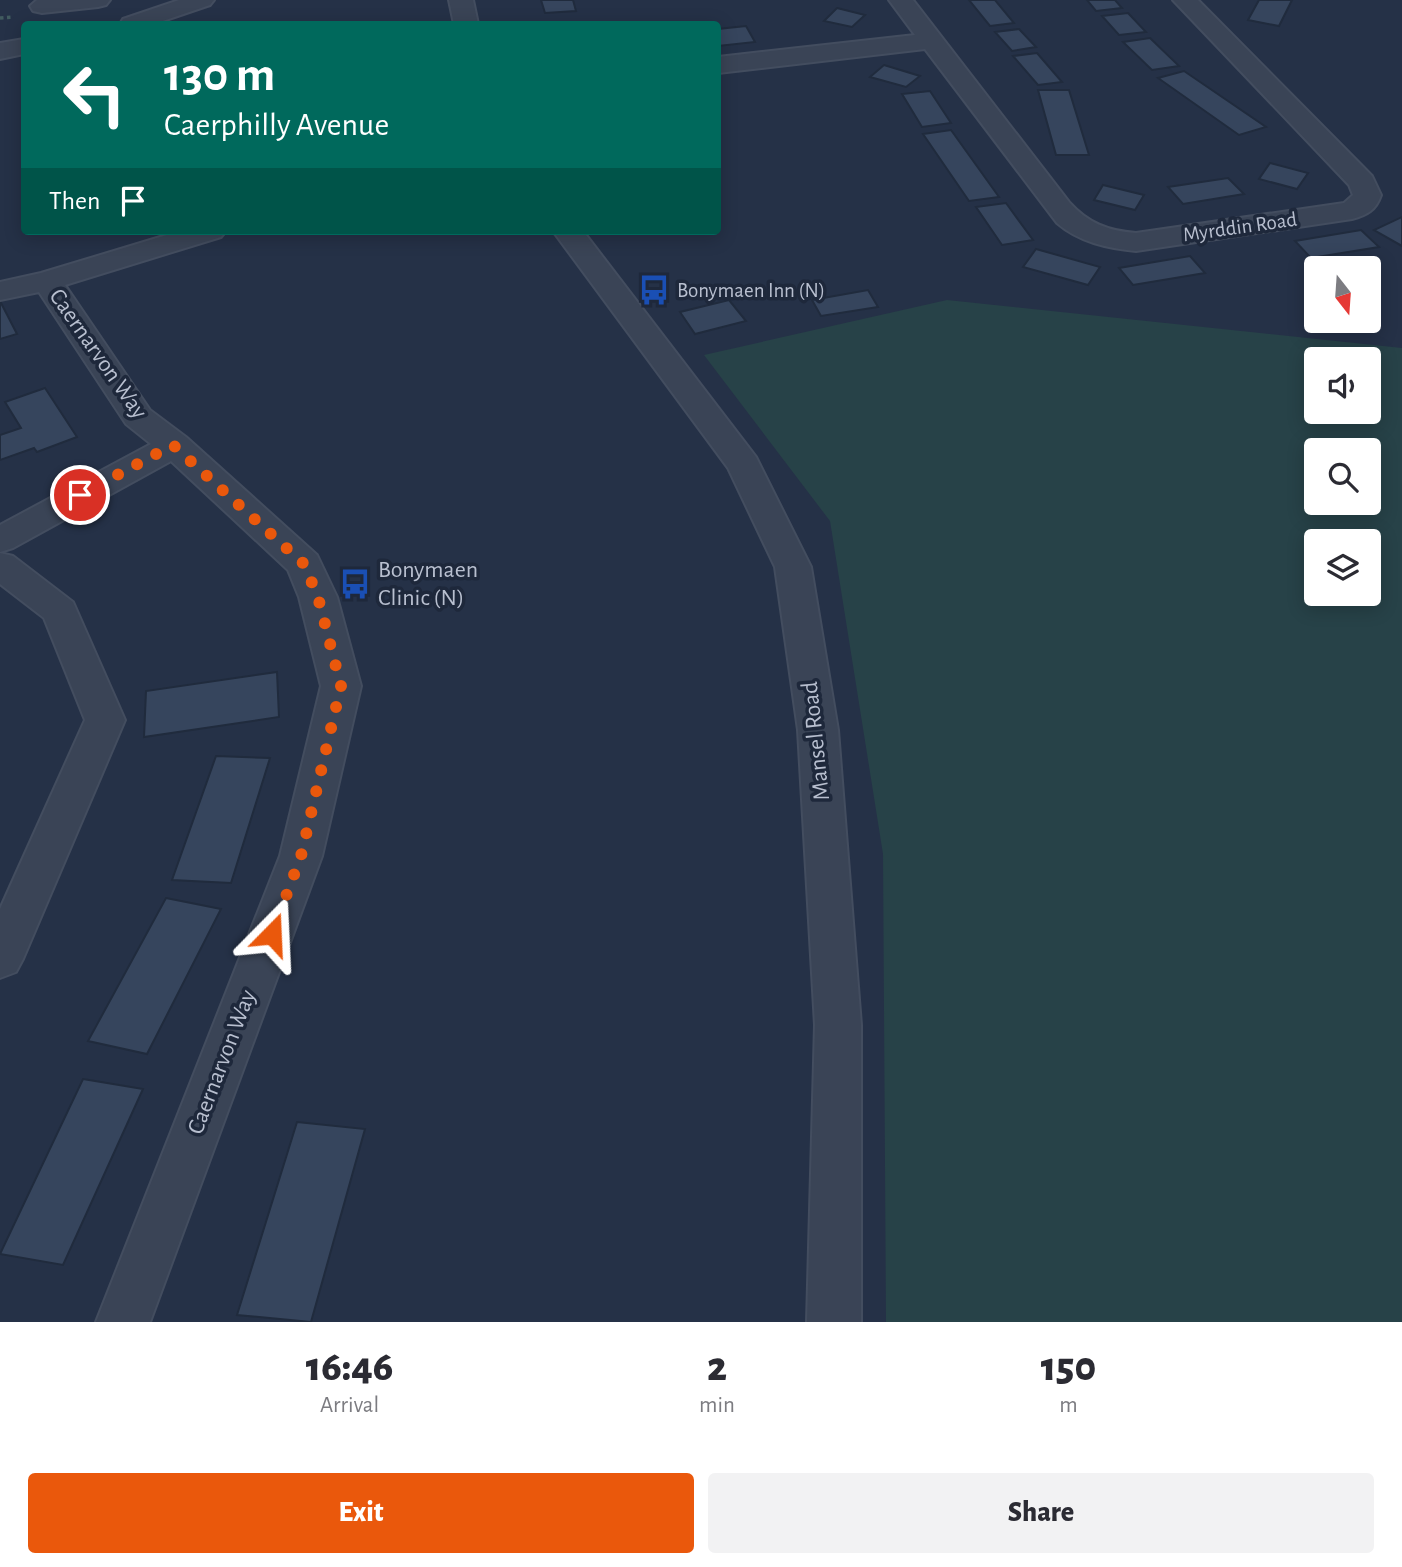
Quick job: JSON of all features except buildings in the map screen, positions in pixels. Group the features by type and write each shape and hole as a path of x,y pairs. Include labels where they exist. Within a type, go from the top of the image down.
{"street":[{"path":"42,6 98,0"},
{"path":"141,21 202,0"},
{"path":"461,0 465,21"},
{"path":"721,65 929,41 901,0"},
{"name":"Myrddin Road","path":"929,41 1069,220 1098,237 1136,242 1352,210 1364,203 1367,195 1362,182 1185,0"},
{"path":"0,51 21,48"},
{"path":"0,291 47,281 198,235"},
{"name":"Mansel Road","path":"571,235 744,465 793,567 818,730 838,1025 834,1322"},
{"name":"Caernarvon Way","path":"47,281 138,418 173,445 304,564 318,597 341,686 301,856 123,1322"},
{"path":"0,540 173,445"},
{"path":"0,565 60,611 105,720 0,959"}],"green space":[{"path":"947,300 1402,348 1402,1322 886,1322 883,854 830,521 704,355"}],"place":[{"name":"Bonymaen Inn (N)","path":"654,290"},
{"name":"Bonymaen Clinic (N)","path":"355,584"}],"route":[{"path":"80,495 173,445 304,564 318,597 341,686 301,856 272,934"}]}
